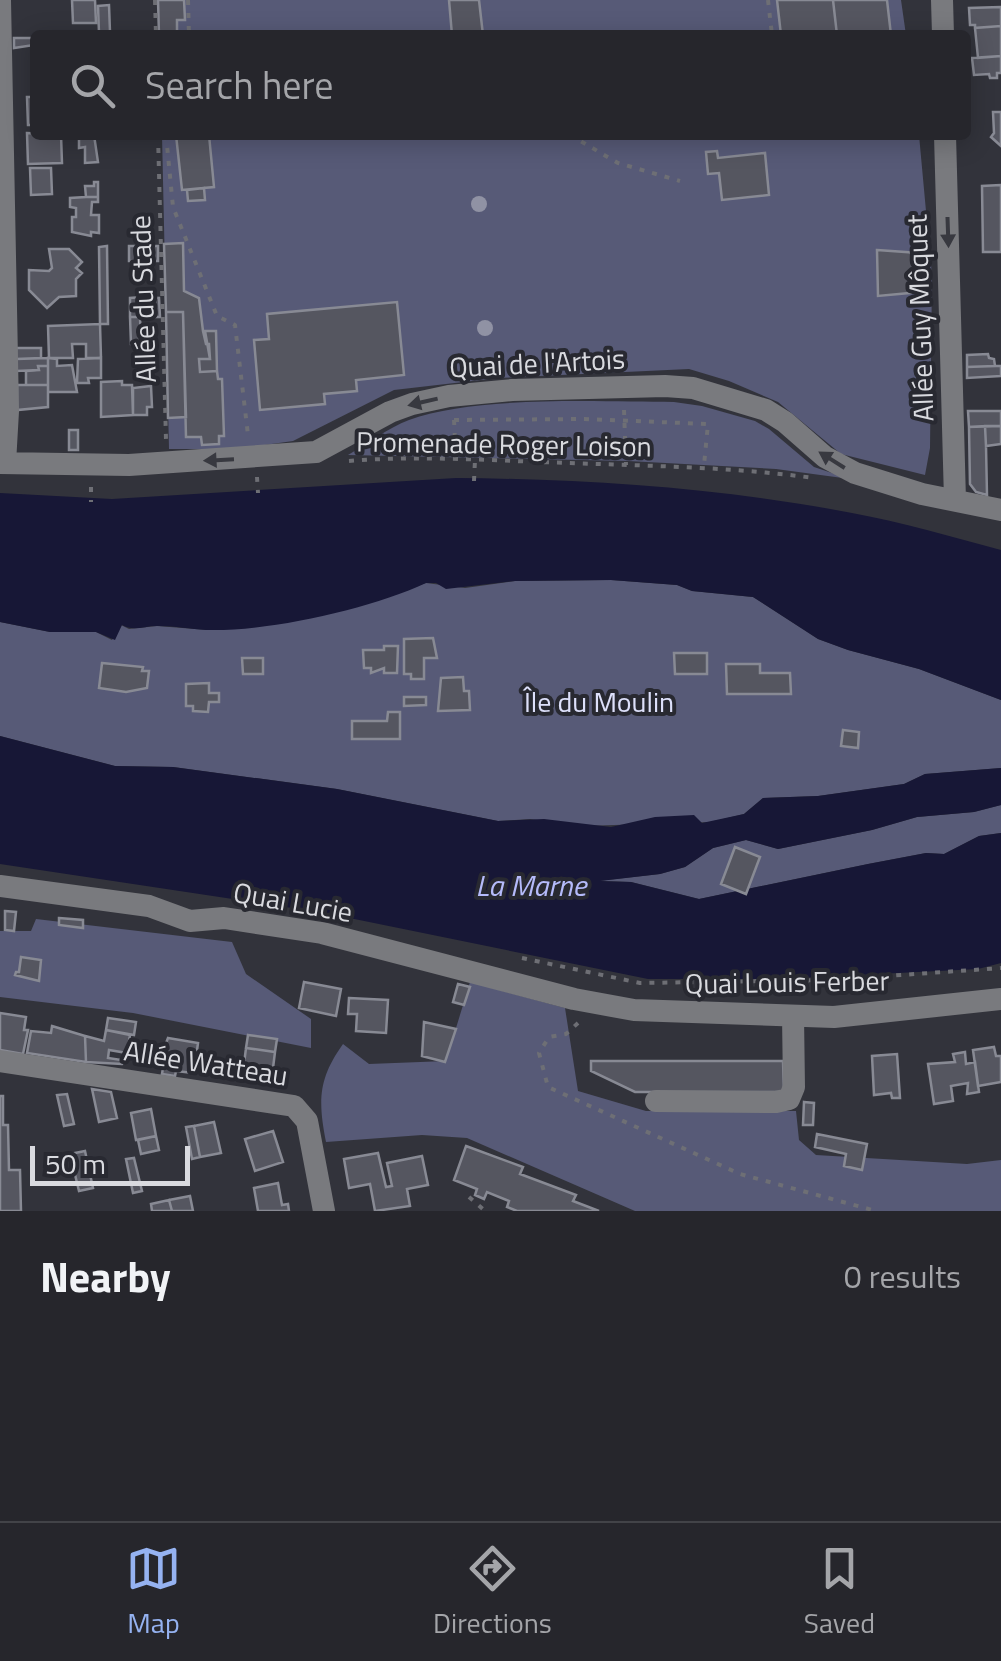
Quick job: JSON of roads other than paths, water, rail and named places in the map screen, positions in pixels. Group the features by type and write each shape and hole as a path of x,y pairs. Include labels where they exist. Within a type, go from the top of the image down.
{"street":[{"path":"0,0 8,412 2,463"},
{"path":"942,0 943,30"},
{"name":"Allée Guy Môquet","path":"945,140 955,500"},
{"name":"Quai de l'Artois","path":"2,463 167,462 316,452 390,412 449,396 512,390 693,388 766,410 825,457 856,473 922,494 1001,510"},
{"name":"Quai Lucie","path":"0,886 149,906 190,921 224,918 322,933 574,999"},
{"name":"Quai Louis Ferber","path":"574,999 634,1010 778,1020 1001,999"},
{"path":"656,1101 790,1099 794,1087 778,1020"},
{"name":"Allée Watteau","path":"0,1061 294,1106 307,1121 324,1211"}],"water":[{"path":"456,478 605,483 754,497 871,517 1001,550 1001,700 919,669 818,639 753,597 692,591 677,585 611,580 515,581 446,589 426,583 377,602 288,623 231,630 122,625 115,640 96,632 50,632 0,622 0,493 112,499"},
{"name":"La Marne","path":"0,736 115,766 173,767 337,789 498,821 544,819 611,827 655,817 694,815 702,823 744,814 763,798 818,796 904,784 925,774 1001,768 1001,805 974,812 917,817 778,849 746,840 713,848 685,867 600,881 631,882 699,899 926,853 944,854 979,836 1001,833 1001,963 978,969 778,979 648,979 325,913 0,864"}],"park label":[{"name":"Île du Moulin","path":"599,702"}]}
